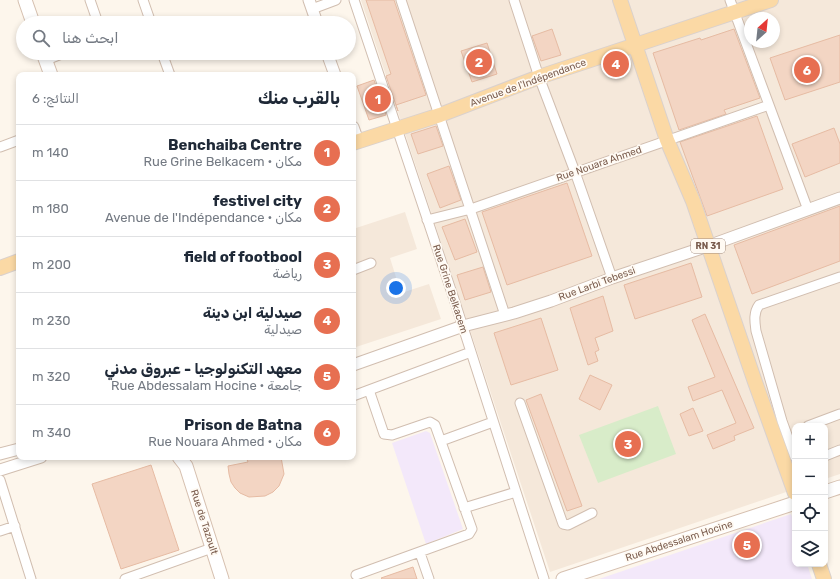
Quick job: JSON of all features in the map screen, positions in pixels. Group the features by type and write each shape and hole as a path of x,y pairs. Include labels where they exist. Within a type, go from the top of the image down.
{"main road":[{"path":"25,0 31,16"},
{"name":"RN 31","path":"620,0 667,140 694,201 708,246 792,485"},
{"name":"Avenue de l'Indépendance","path":"356,142 440,115 539,77 636,45 732,6 771,0"},
{"path":"45,60 50,72"},
{"path":"0,268 16,262"},
{"name":"Rue de Tazoult","path":"184,460 222,579"},
{"path":"828,491 840,487"},
{"name":"Rue Abdessalam Hocine","path":"563,579 792,504"},
{"path":"820,567 824,579"}],"street":[{"path":"90,0 96,16"},
{"path":"143,0 147,16"},
{"path":"314,16 310,4 336,0"},
{"name":"Rue Grine Belkacem","path":"354,0 463,326 544,579"},
{"path":"401,0 505,315"},
{"path":"514,0 539,77 575,172 612,278"},
{"path":"732,6 808,210"},
{"path":"165,60 169,72"},
{"path":"330,60 334,72"},
{"name":"Rue Nouara Ahmed","path":"427,220 471,209 769,105"},
{"path":"0,147 16,141"},
{"name":"Rue Larbi Tebessi","path":"356,364 463,326 505,315 551,300 708,246 840,198"},
{"path":"356,269 371,263"},
{"path":"791,433 756,331 755,318 757,307 840,277"},
{"path":"356,395 471,352"},
{"path":"356,575 471,533 471,527 435,425 431,422 392,435 384,434 369,390"},
{"path":"520,403 563,524 568,526 592,512"},
{"path":"816,423 840,414"},
{"path":"441,441 493,422"},
{"path":"0,454 16,449"},
{"path":"828,455 840,450"},
{"path":"0,470 32,460"},
{"path":"0,480 30,577 21,579"},
{"path":"464,508 516,492"},
{"path":"0,531 15,526"},
{"path":"125,579 212,548"},
{"path":"420,552 429,579"}],"shaded area":[{"path":"361,0 840,0 840,474 828,478 828,423 792,423 792,490 550,572"},
{"path":"405,212 417,249 390,258 401,293 429,284 441,319 356,347 356,228"},
{"path":"426,431 430,433 463,529 426,544 392,443"},
{"path":"791,514 792,567 808,567 812,579 599,579"}],"green space":[{"path":"658,406 676,454 598,483 579,435"}],"building":[{"path":"366,0 394,0 426,95 396,105 398,111 386,76 391,74"},
{"path":"552,29 561,55 541,61 532,36"},
{"path":"734,29 760,98 724,110 726,114 679,130 653,53"},
{"path":"840,35 840,82 785,100 770,58"},
{"path":"487,43 497,74 472,82 461,51"},
{"path":"374,80 386,115 369,120 357,86"},
{"path":"757,116 783,189 707,216 680,142"},
{"path":"436,126 443,146 418,154 411,134"},
{"path":"834,128 840,144 840,163 805,177 792,144"},
{"path":"449,166 461,200 440,208 427,174"},
{"path":"567,183 592,256 507,285 482,212"},
{"path":"840,206 840,261 752,294 734,245"},
{"path":"465,219 477,252 455,260 442,227"},
{"path":"691,263 702,297 635,319 624,285"},
{"path":"483,267 491,292 465,300 457,275"},
{"path":"603,296 613,331 595,338 599,350 595,352 598,361 588,365 570,308"},
{"path":"705,314 754,428 734,436 735,440 713,449 707,435 736,423 722,390 693,401 688,387 715,377 692,320"},
{"path":"541,318 558,370 511,385 494,333"},
{"path":"590,375 612,385 600,410 579,399"},
{"path":"541,394 582,506 567,511 526,400"},
{"path":"693,408 703,431 689,436 680,414"},
{"path":"247,460 282,460 284,474 279,486 273,492 265,496 249,497 240,493 231,482 228,466 248,462"},
{"path":"151,465 179,550 121,569 92,484"},
{"path":"413,567 417,579 381,578"}],"place":[{"name":"festivel city","path":"479,62"},
{"name":"صيدلية ابن دينة","path":"616,64"},
{"name":"Prison de Batna","path":"807,70"},
{"name":"Benchaiba Centre","path":"378,99"},
{"name":"field of footbool","path":"628,444"},
{"name":"معهد التكنولوجيا - عبروق مدني","path":"747,545"}]}
